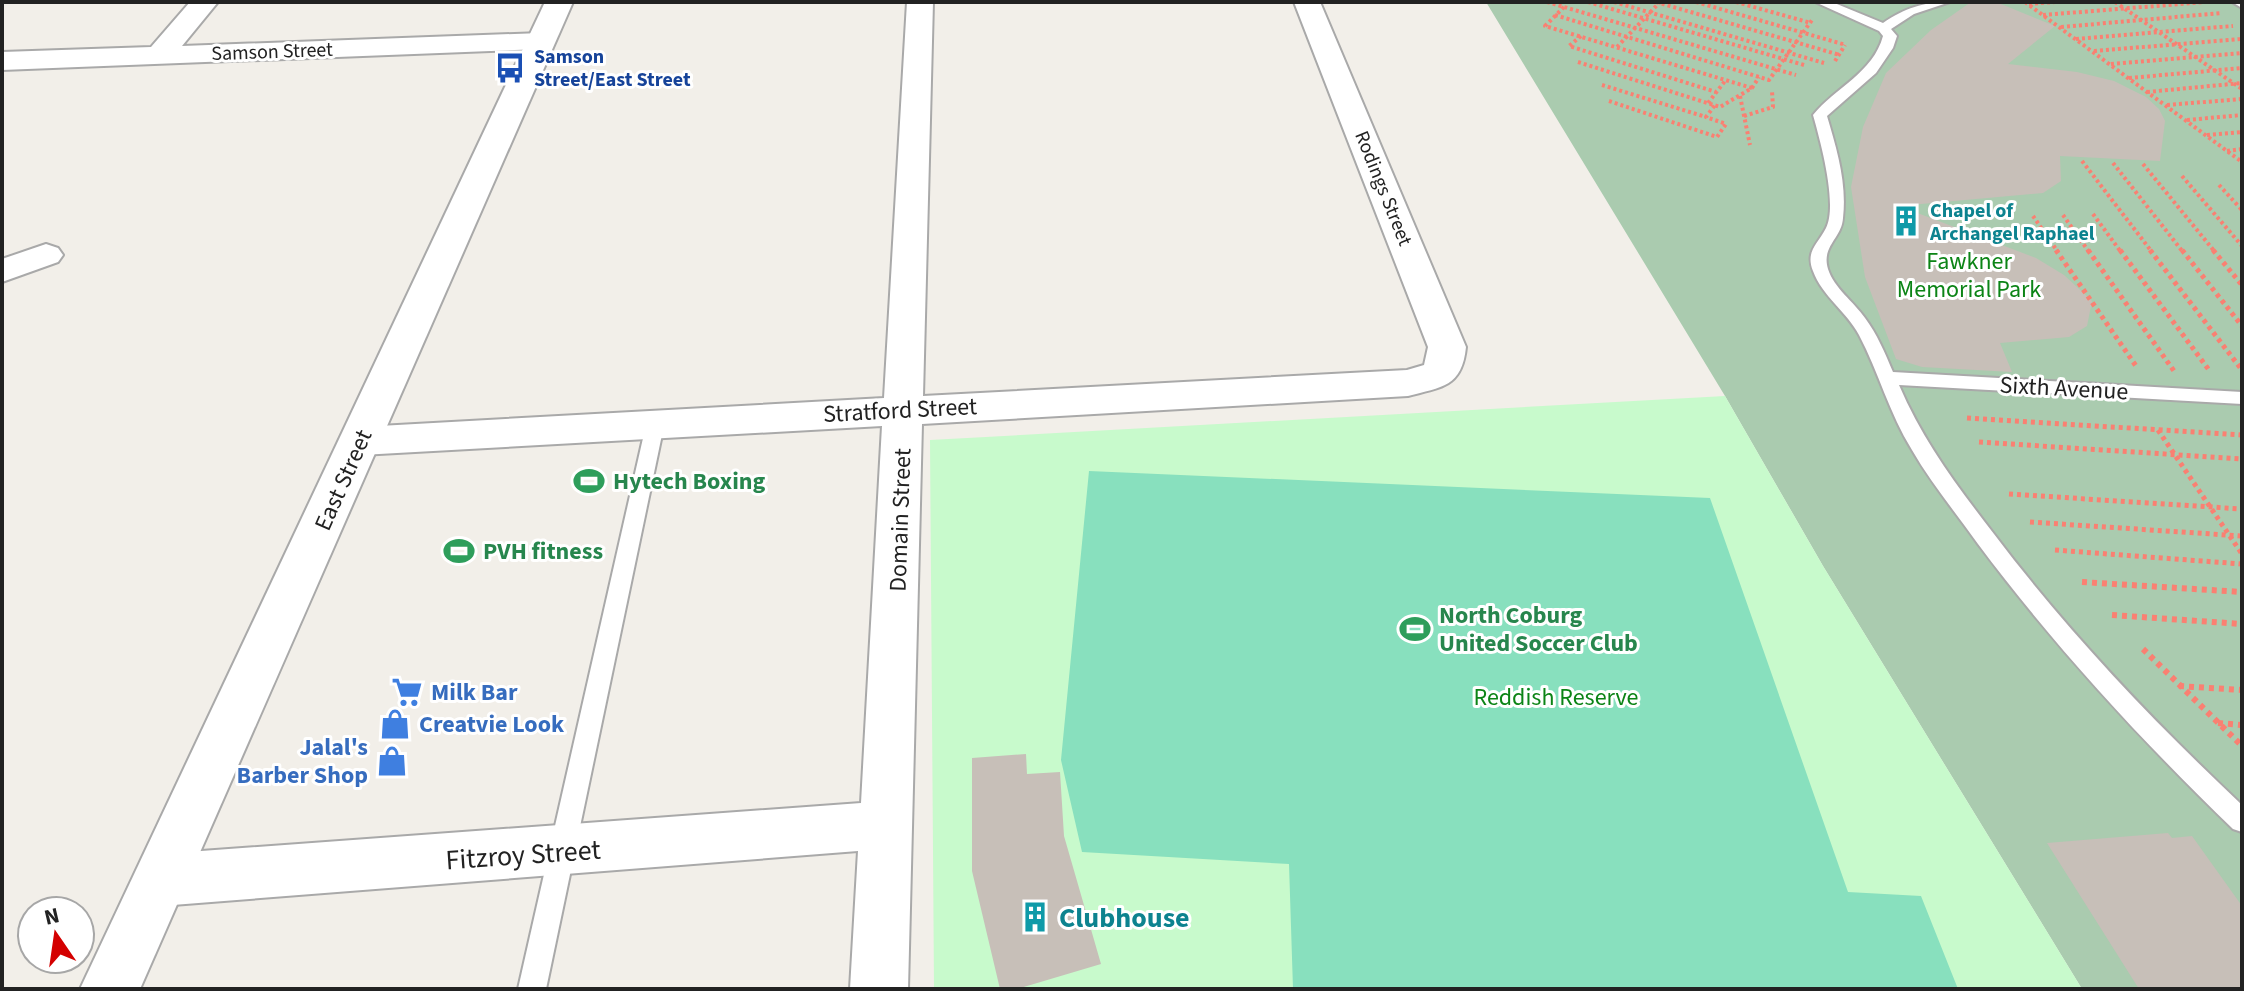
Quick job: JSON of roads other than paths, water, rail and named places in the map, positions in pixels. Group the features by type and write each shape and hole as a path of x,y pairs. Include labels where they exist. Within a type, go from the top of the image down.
{"street":[{"path":"159,55 205,2"},
{"name":"East Street","path":"116,979 559,2"},
{"name":"Domain Street","path":"879,989 920,2"},
{"name":"Rodings Street","path":"1307,2 1437,318 1448,356 1438,374"},
{"name":"Samson Street","path":"2,61 541,41"},
{"path":"2,271 46,255"},
{"name":"Stratford Street","path":"361,441 1408,383 1438,374"},
{"name":"Fitzroy Street","path":"160,880 886,825"}],"lane":[{"path":"1884,28 1909,11 1944,2"},
{"path":"1819,8 1884,28 1890,36 1889,46 1851,91 1820,115 1834,164 1836,215 1834,229 1822,239 1817,253 1819,268 1828,285 1866,331 1913,435 2022,588 2098,675 2242,821"},
{"name":"Sixth Avenue","path":"1885,378 2235,397"},
{"path":"532,989 655,425"}],"place":[{"name":"Samson Street/East Street","path":"510,68"},
{"name":"Chapel of Archangel Raphael","path":"1906,221"},
{"name":"Hytech Boxing","path":"589,481"},
{"name":"PVH fitness","path":"459,551"},
{"name":"North Coburg United Soccer Club","path":"1415,629"},
{"name":"Milk Bar","path":"407,692"},
{"name":"Creatvie Look","path":"395,724"},
{"name":"Jalal's Barber Shop","path":"392,761"},
{"name":"Clubhouse","path":"1035,917"}],"park label":[{"name":"Fawkner Memorial Park","path":"1969,275"},
{"name":"Reddish Reserve","path":"1556,697"}]}
